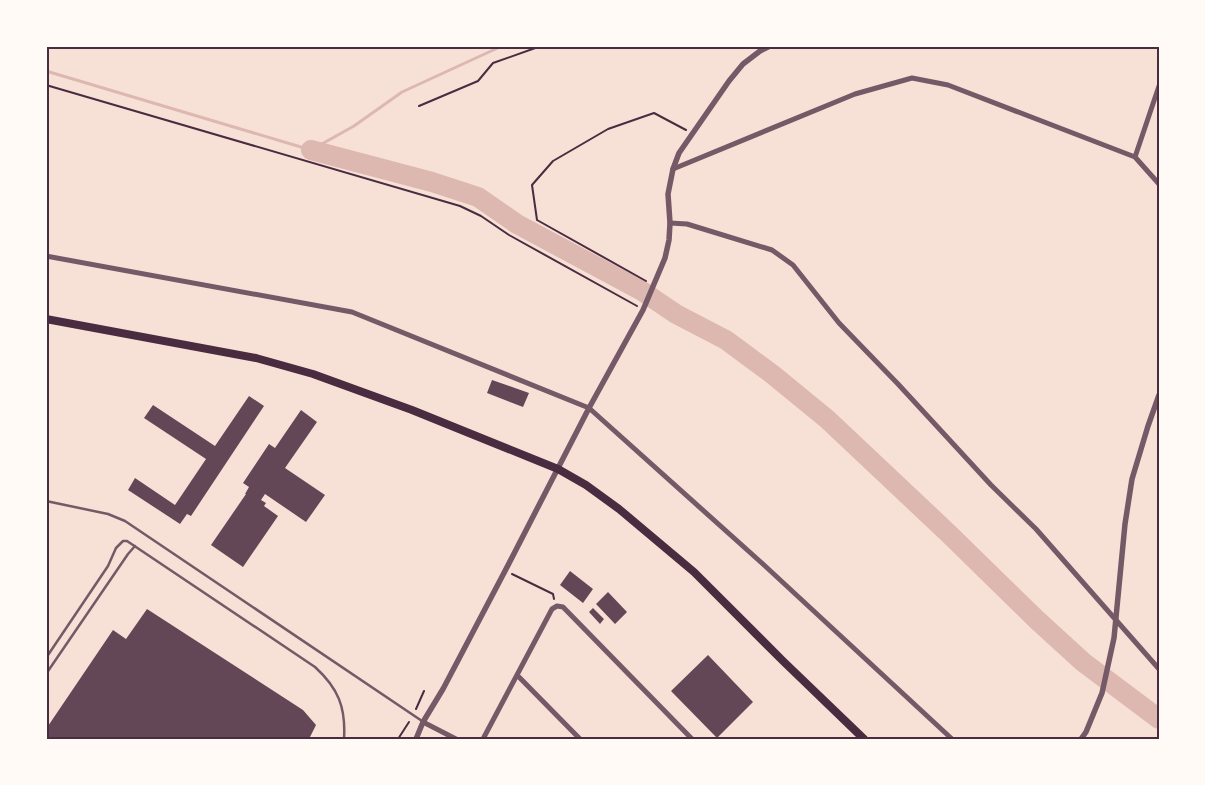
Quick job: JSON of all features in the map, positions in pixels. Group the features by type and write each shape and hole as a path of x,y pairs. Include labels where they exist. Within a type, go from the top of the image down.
{"highway":[{"path":"46,319 256,358 313,374 412,410 558,469 586,485 619,509 694,572 864,739"}],"street":[{"path":"416,739 423,722 506,571 654,286 665,258 669,240 668,194 673,169 679,153 743,64 770,46"},
{"path":"673,169 855,94 912,78 948,85 1135,157 1159,184"},
{"path":"1135,157 1159,86"},
{"path":"670,223 687,224 772,250 794,265 839,323 985,479 1036,529 1159,669"},
{"path":"46,256 352,312 589,408 757,559 952,739"},
{"path":"1081,739 1086,732 1102,693 1114,638 1125,524 1132,479 1159,395"},
{"path":"482,739 552,609 557,606 562,607 692,739"},
{"path":"517,675 580,739"},
{"path":"423,722 456,739"}],"lane":[{"path":"46,501 108,514 125,521 423,722"},
{"path":"46,658 114,557 116,548 124,541 128,541 300,656 322,673 335,688 342,705 345,723 344,739"},
{"path":"46,674 135,546"}],"path":[{"path":"419,106 478,81 493,63 541,46"},
{"path":"46,85 460,206 481,216 509,235 643,310"},
{"path":"654,286 537,220 532,185 553,161 608,129 654,113 693,133"},
{"path":"506,571 553,594 557,606"}],"building":[{"path":"492,380 529,393 523,407 487,393"},
{"path":"249,396 264,406 191,516 187,514 180,524 128,490 135,478 175,505 206,459 144,418 153,405 215,446"},
{"path":"301,410 317,422 285,468 325,495 306,522 265,494 261,500 266,503 264,506 278,516 243,567 211,545 246,494 249,487 243,483 269,444 275,448"},
{"path":"570,571 593,589 583,603 560,585"},
{"path":"608,592 627,612 615,624 596,604"},
{"path":"593,608 604,619 600,624 589,612"},
{"path":"147,609 303,710 316,725 309,739 46,739 46,729 113,630 126,639"},
{"path":"708,655 753,702 717,738 671,691"}],"waterway":[{"path":"46,71 311,150 354,126 402,92 502,46"},
{"path":"311,150 432,182 478,197 517,224 642,291 676,314 726,340 772,374 827,419 1083,662 1159,719"}]}
